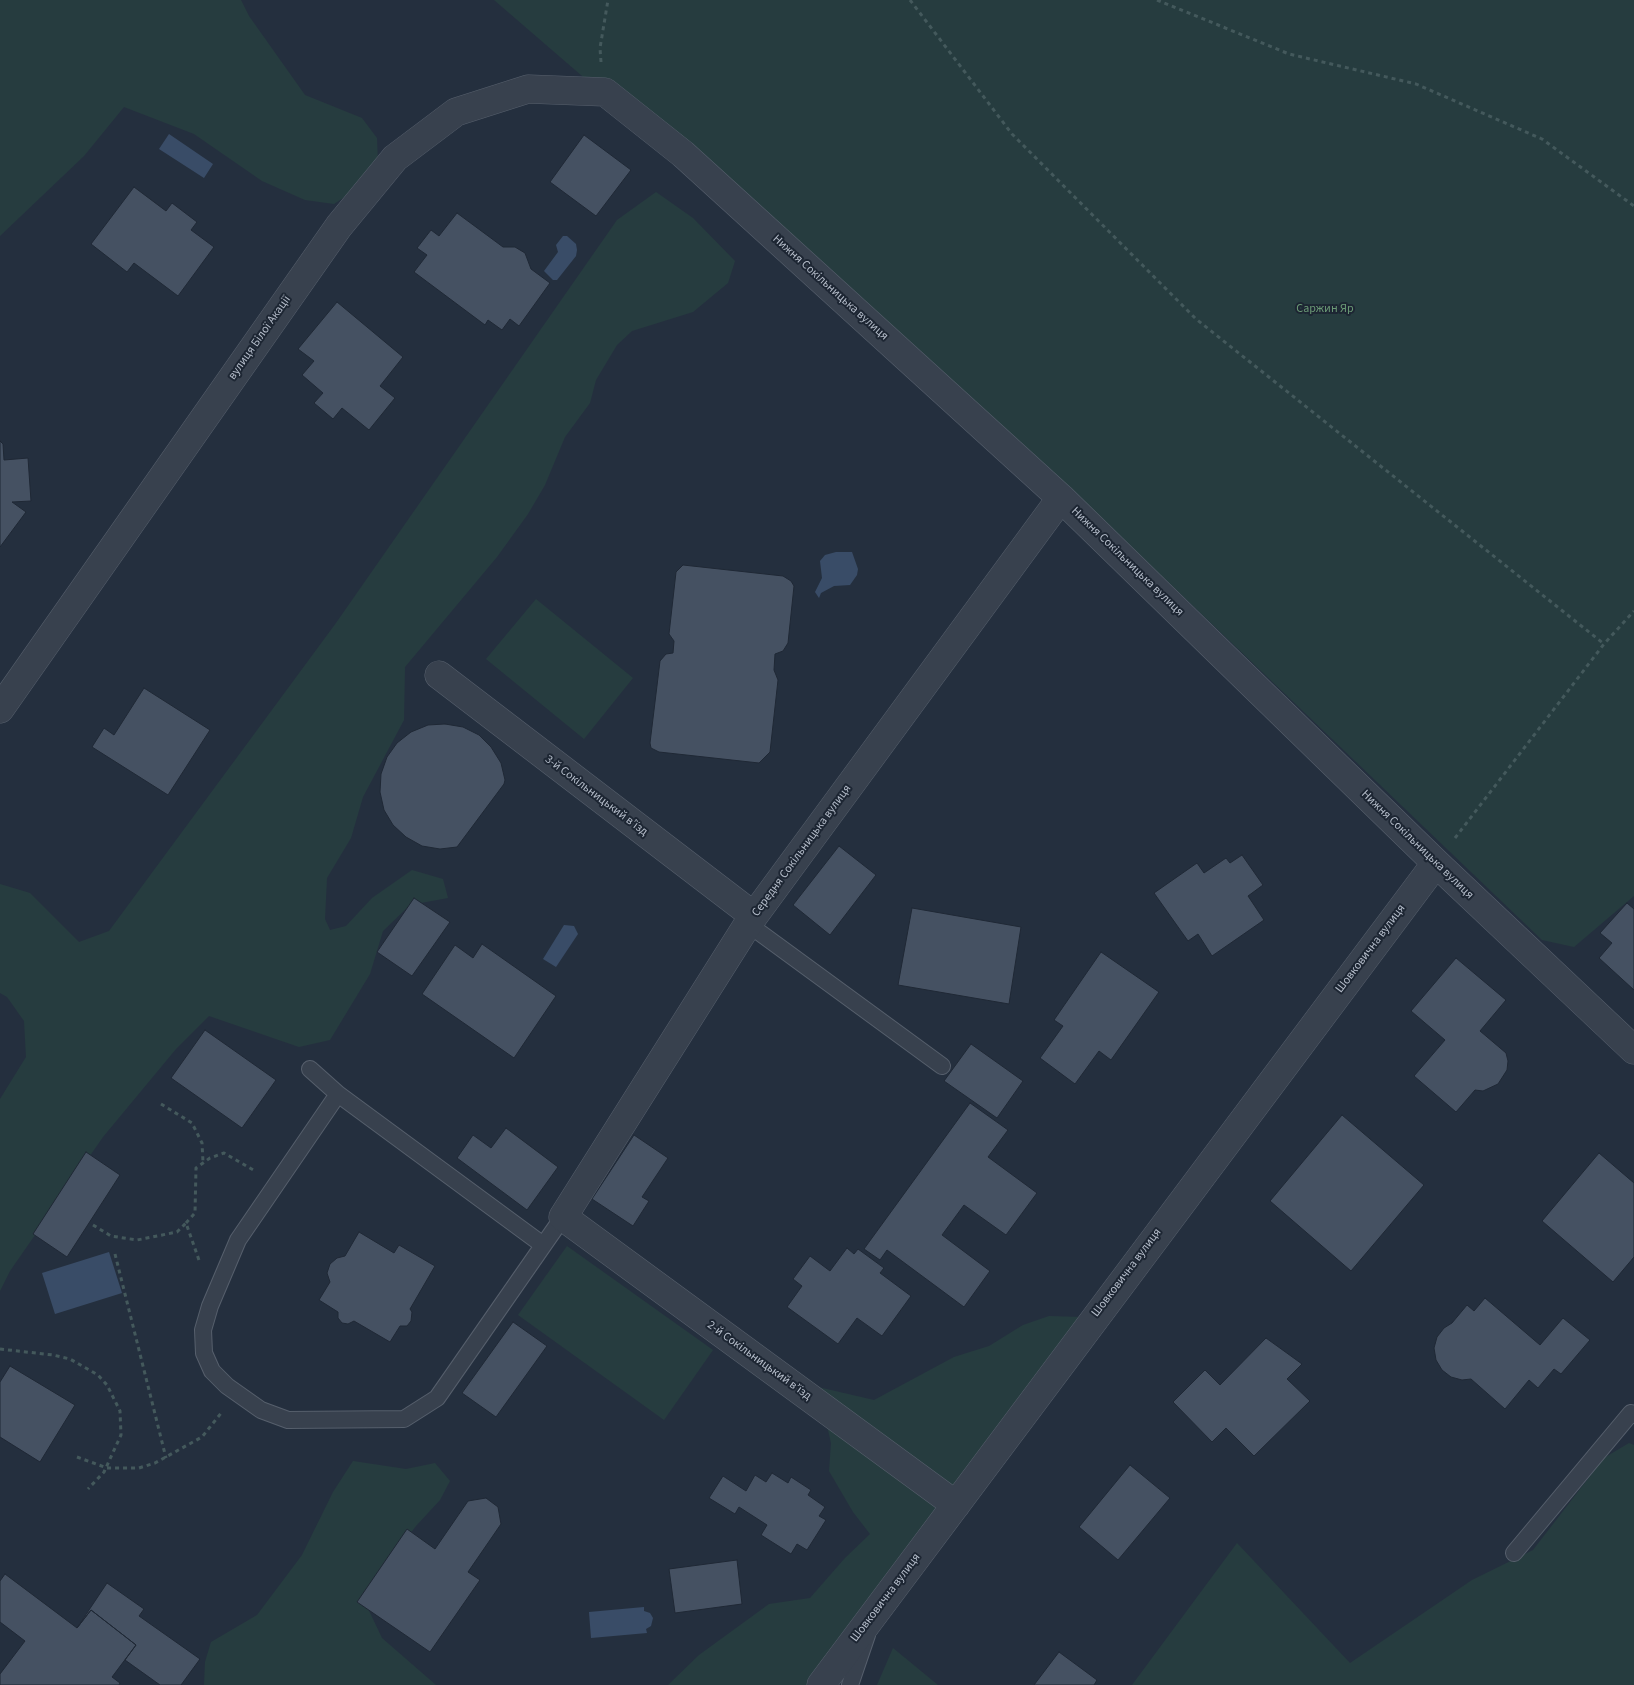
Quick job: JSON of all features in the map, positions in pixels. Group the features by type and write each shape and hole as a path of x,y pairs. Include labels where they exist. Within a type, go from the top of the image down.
{"street":[{"name":"вулиця Білої Акації","path":"0,709 339,226 395,158 456,112 528,89 604,92"},
{"name":"Нижня Сокільницька вулиця","path":"604,92 690,161 1061,498 1436,863 1634,1050"},
{"name":"Середня Сокільницька вулиця","path":"563,1217 751,920 1061,498"},
{"name":"3-й Сокільницький в’їзд","path":"439,675 751,920"},
{"name":"Шовковична вулиця","path":"821,1685 1436,863"},
{"name":"2-й Сокільницький в’їзд","path":"563,1217 956,1505"}],"lane":[{"path":"751,920 942,1066"},
{"path":"310,1069 338,1094 543,1245"},
{"path":"338,1094 238,1240 212,1300 203,1330 204,1353 212,1371 234,1391 261,1410 288,1420 404,1420 437,1398 563,1217"},
{"path":"1514,1553 1632,1413 1634,1414"},
{"path":"850,1685 874,1614"}],"path":[{"path":"604,92 600,48 608,0"},
{"path":"910,0 1012,134 1196,318 1604,644"},
{"path":"1157,0 1289,54 1425,88 1542,139 1634,206"},
{"path":"1436,863 1604,644 1634,611"},
{"path":"162,1104 192,1124 202,1142 203,1163"},
{"path":"93,1224 111,1236 137,1240 177,1232 195,1213 196,1168 224,1153 277,1184"},
{"path":"186,1223 212,1300"},
{"path":"115,1254 166,1458"},
{"path":"0,1349 53,1355 70,1359 98,1375 116,1399 122,1423 121,1435 107,1468 88,1489"},
{"path":"77,1457 107,1468 139,1468 166,1458 202,1437 213,1426 234,1391"}],"green space":[{"path":"0,0 241,0 249,16 305,95 362,118 377,138 378,164 363,185 334,204 305,200 262,181 194,134 124,107 84,156 0,236"},
{"name":"Саржин Яр","path":"494,0 1634,0 1634,896 1574,947 1542,940 1166,580"},
{"path":"656,192 693,218 735,261 728,283 693,312 632,331 617,345 596,380 590,403 565,437 545,485 528,514 497,557 405,667 404,720 363,797 351,838 327,878 325,919 330,930 346,926 372,898 412,870 443,879 448,898 410,905 383,931 370,974 330,1040 299,1047 209,1016 176,1049 103,1137 10,1271 0,1291 0,1099 26,1057 24,1021 7,997 0,993 0,884 30,893 79,942 109,931 336,623 617,220"},
{"path":"536,599 633,678 584,739 486,659"},
{"path":"567,1246 713,1350 664,1420 518,1315"},
{"path":"1049,1316 1081,1317 808,1685 668,1685 699,1655 769,1604 810,1598 845,1558 870,1534 853,1512 829,1471 831,1443 818,1387 874,1400 954,1357 989,1346 1023,1325"},
{"path":"1629,1443 1634,1445 1634,1685 1132,1685 1237,1543 1350,1663 1472,1580 1533,1550 1604,1458"},
{"path":"353,1461 406,1469 435,1463 450,1481 440,1500 416,1526 362,1596 382,1638 436,1685 204,1685 205,1662 211,1642 257,1615 302,1555 333,1492"},
{"path":"893,1648 938,1685 877,1685"}],"water":[{"path":"169,134 213,164 204,178 159,149"},
{"path":"563,236 567,236 576,244 576,256 557,280 553,280 544,271 558,252 556,245"},
{"path":"836,552 852,552 858,569 857,575 850,585 834,586 821,593 819,598 815,592 822,578 820,561 825,555"},
{"path":"564,925 574,926 578,934 556,967 543,959"},
{"path":"109,1252 122,1293 55,1314 42,1273"},
{"path":"644,1607 644,1611 650,1613 653,1618 651,1626 646,1629 647,1633 591,1638 589,1612"}],"building":[{"path":"584,135 631,170 596,216 550,182"},
{"path":"134,187 166,211 172,203 197,222 191,230 214,247 178,296 134,263 127,272 91,244"},
{"path":"457,213 503,247 515,247 525,253 531,269 550,283 519,326 510,319 502,330 488,320 485,325 414,272 427,255 417,248 431,230 439,236"},
{"path":"337,302 403,357 380,386 395,398 369,430 342,408 333,419 314,403 323,393 302,375 314,361 298,349"},
{"path":"0,441 3,444 4,460 28,458 31,501 12,502 26,512 0,547"},
{"path":"683,565 783,576 791,581 794,586 788,643 783,651 775,654 774,670 778,680 770,752 759,763 659,752 651,748 650,743 660,661 666,654 673,653 674,641 669,634 676,572"},
{"path":"144,688 210,730 168,795 92,747 104,728 114,735"},
{"path":"445,724 463,727 479,735 491,747 501,763 505,780 504,784 457,847 440,849 422,846 406,837 393,825 384,810 380,792 381,774 387,757 397,743 411,732 428,725"},
{"path":"839,846 876,875 830,935 793,905"},
{"path":"1242,855 1263,885 1248,896 1264,920 1212,956 1198,934 1188,941 1154,893 1197,863 1204,873 1226,858 1230,863"},
{"path":"414,898 450,922 412,976 377,952"},
{"path":"1627,903 1634,909 1634,990 1599,958 1612,943 1600,933"},
{"path":"912,908 1021,927 1009,1004 898,985"},
{"path":"482,944 556,996 514,1058 422,994 455,945 473,958"},
{"path":"1101,952 1159,992 1111,1060 1099,1051 1075,1084 1040,1058 1063,1026 1054,1020"},
{"path":"1456,958 1506,1000 1480,1031 1506,1053 1508,1061 1507,1070 1498,1084 1483,1091 1475,1090 1456,1112 1414,1076 1445,1040 1411,1011"},
{"path":"205,1030 276,1080 242,1128 171,1078"},
{"path":"971,1044 1023,1081 997,1118 944,1081"},
{"path":"970,1103 1008,1130 988,1157 1037,1193 1006,1235 964,1205 942,1235 990,1271 964,1307 887,1250 880,1260 864,1249"},
{"path":"1342,1115 1424,1185 1351,1271 1270,1201"},
{"path":"506,1128 558,1167 527,1210 457,1158 473,1135 491,1148"},
{"path":"634,1135 668,1158 642,1197 649,1201 633,1226 592,1199"},
{"path":"86,1152 120,1175 67,1257 33,1234"},
{"path":"1599,1153 1634,1183 1634,1257 1613,1282 1542,1221"},
{"path":"359,1232 394,1253 399,1245 435,1266 410,1309 412,1312 411,1321 407,1326 400,1326 390,1342 354,1321 348,1324 342,1323 338,1318 338,1312 319,1300 330,1282 327,1273 330,1264 337,1258 345,1256"},
{"path":"847,1248 854,1254 858,1249 884,1268 880,1273 911,1296 882,1336 857,1318 838,1344 787,1307 802,1286 793,1279 810,1256 830,1271"},
{"path":"1485,1298 1540,1345 1563,1318 1590,1340 1561,1374 1554,1369 1538,1388 1529,1380 1505,1409 1471,1379 1462,1380 1451,1377 1442,1370 1436,1360 1434,1348 1437,1337 1444,1328 1452,1323 1467,1305 1474,1311"},
{"path":"513,1322 547,1346 496,1417 462,1393"},
{"path":"1266,1338 1302,1364 1287,1379 1310,1401 1254,1456 1226,1428 1212,1442 1173,1402 1205,1370 1220,1385"},
{"path":"10,1366 75,1405 40,1462 0,1437 0,1382"},
{"path":"1130,1465 1170,1498 1118,1560 1079,1527"},
{"path":"772,1473 788,1483 791,1477 811,1490 808,1495 825,1507 819,1516 826,1520 807,1550 797,1544 791,1554 761,1535 767,1525 739,1507 735,1514 709,1498 723,1476 746,1491 755,1475 766,1482"},
{"path":"486,1498 498,1507 501,1524 468,1572 480,1580 430,1652 357,1602 407,1529 435,1549 468,1501"},
{"path":"737,1560 742,1604 675,1613 669,1569"},
{"path":"5,1574 77,1628 91,1610 136,1645 112,1677 120,1683 119,1685 0,1685 0,1674 25,1641 0,1622 0,1581"},
{"path":"107,1583 144,1609 139,1616 200,1659 181,1685 160,1685 125,1660 136,1645 91,1610 77,1628"},
{"path":"1059,1652 1097,1680 1094,1685 1034,1685"}]}
